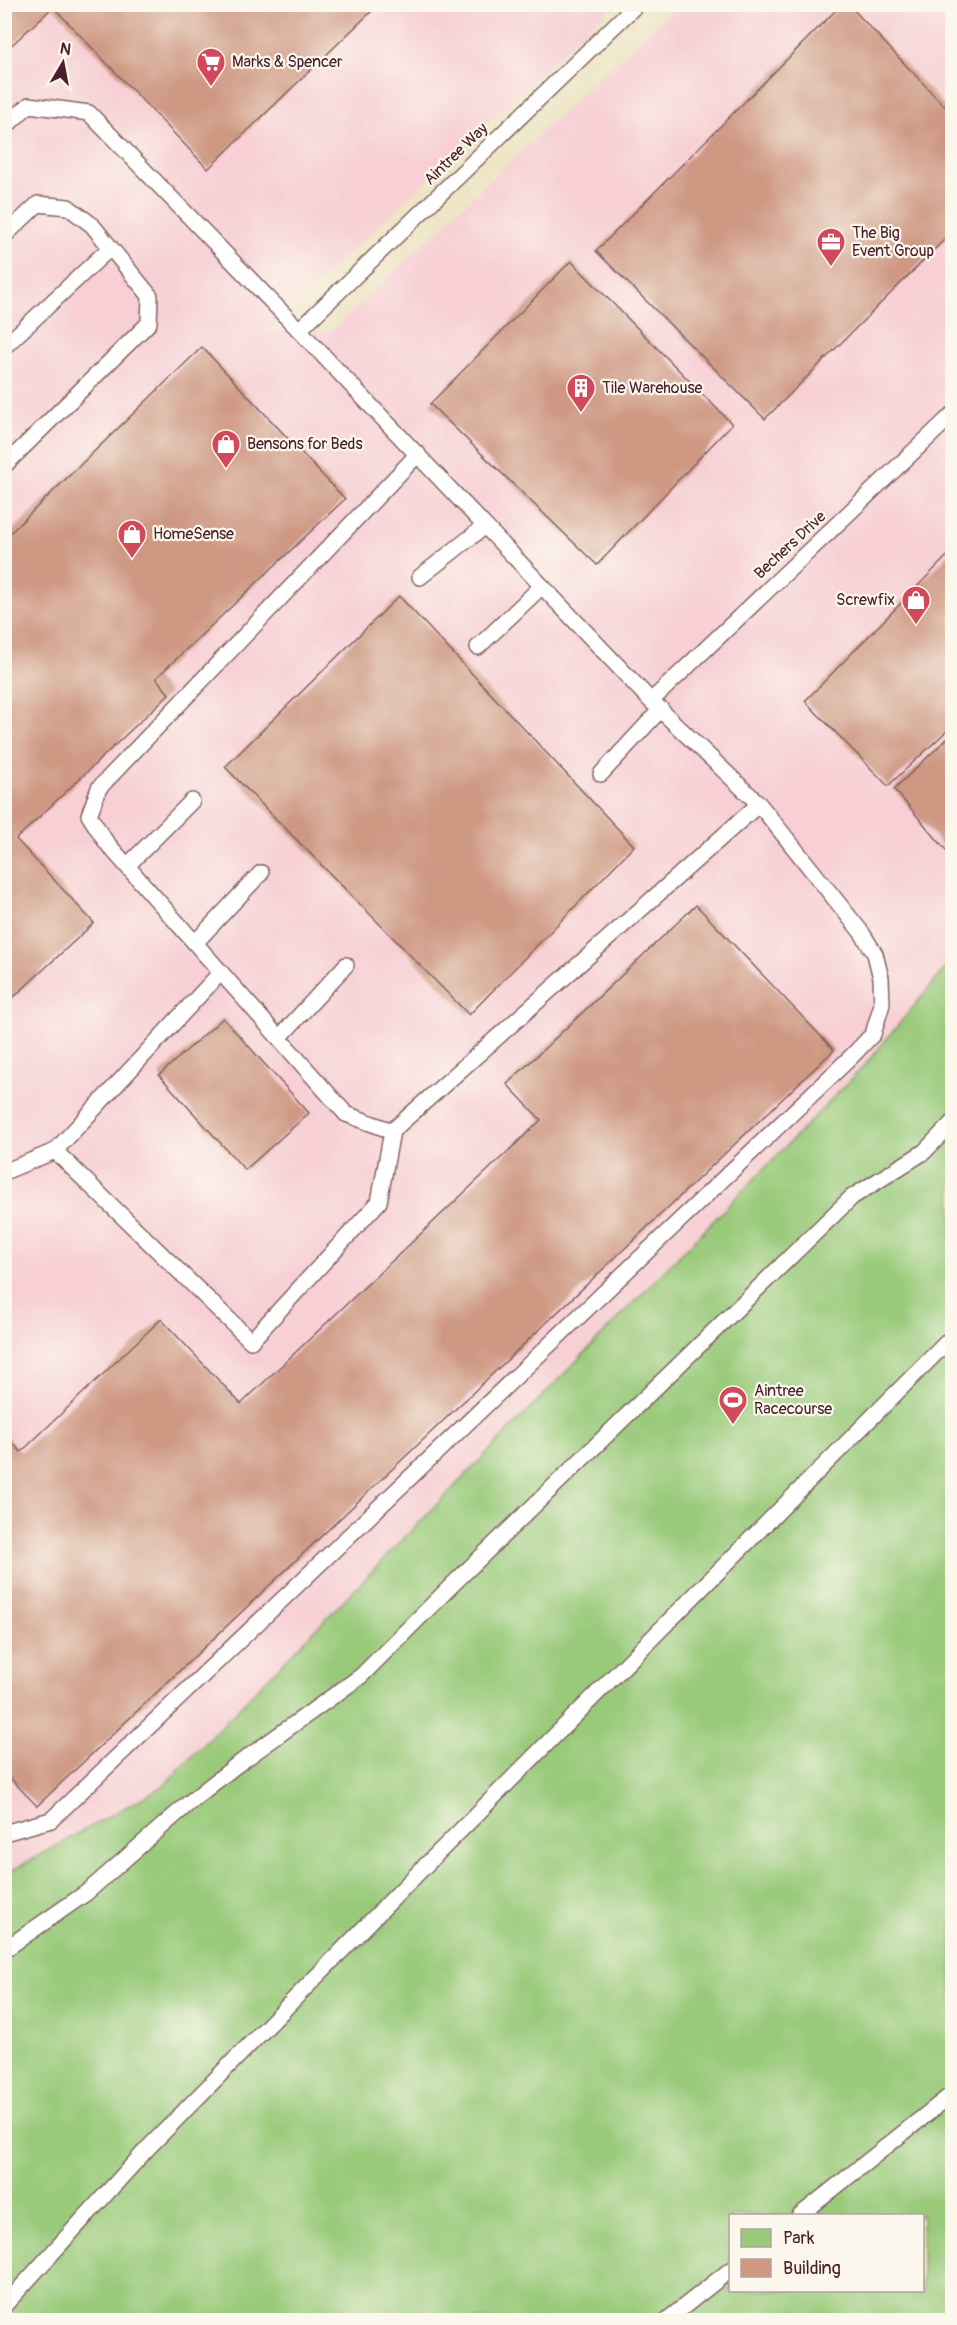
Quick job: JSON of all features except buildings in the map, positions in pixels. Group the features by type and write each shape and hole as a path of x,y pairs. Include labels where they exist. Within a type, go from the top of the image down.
{"lane":[{"name":"Aintree Way","path":"299,330 638,4"},
{"path":"4,128 29,105 89,113 656,705 759,804 862,933 875,954 881,978 882,1004 873,1034 834,1074 51,1820 4,1833"},
{"path":"4,236 38,204 68,207 92,225 150,296 149,323 4,466"},
{"path":"4,347 110,248"},
{"name":"Bechers Drive","path":"601,774 656,705 952,415"},
{"path":"392,1131 346,1114 106,842 90,815 99,789 418,454"},
{"path":"420,577 485,526"},
{"path":"478,647 542,586"},
{"path":"127,866 192,801"},
{"path":"55,1151 251,1341 379,1202 392,1131 759,804"},
{"path":"195,943 261,873"},
{"path":"279,1038 346,965"},
{"path":"4,1172 55,1151 221,972"},
{"path":"4,1950 86,1893 190,1802 234,1767 361,1676 852,1197 924,1152 952,1123"},
{"path":"4,2306 164,2132 952,1337"},
{"path":"802,2214 952,2094"},
{"path":"667,2320 729,2271"}],"shaded area":[{"path":"5,5 613,5 266,331 331,331 676,5 952,5 952,960 865,1065 162,1787 5,1875"}],"green space":[{"name":"Aintree Racecourse","path":"952,960 952,2320 5,2320 4,1875 162,1787 865,1065"}],"place":[{"name":"Marks & Spencer","path":"211,88"},
{"name":"The Big Event Group","path":"831,268"},
{"name":"Tile Warehouse","path":"581,414"},
{"name":"Bensons for Beds","path":"226,470"},
{"name":"HomeSense","path":"132,560"},
{"name":"Screwfix","path":"916,626"},
{"name":"Aintree Racecourse","path":"733,1426"}]}
